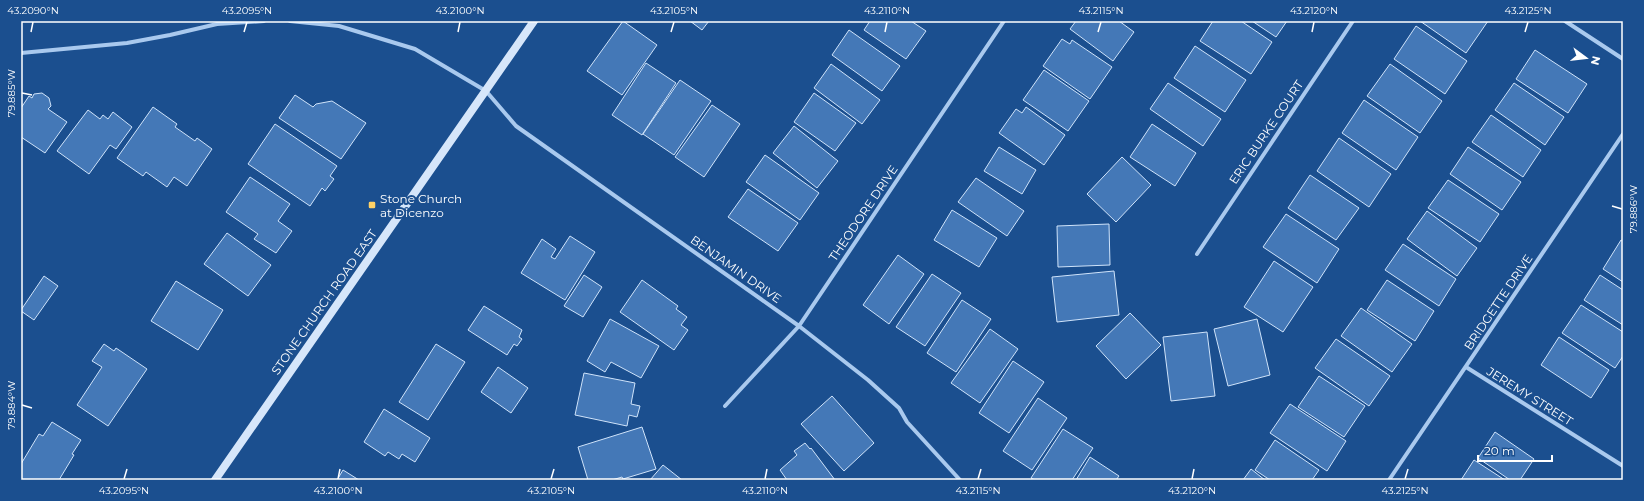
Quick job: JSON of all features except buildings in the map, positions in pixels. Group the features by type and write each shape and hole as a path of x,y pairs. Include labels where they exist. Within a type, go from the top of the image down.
{"main road":[{"name":"STONE CHURCH ROAD EAST","path":"216,480 534,21"}],"street":[{"path":"21,52 128,43 217,24 264,21"},
{"name":"BENJAMIN DRIVE","path":"290,21 339,26 416,48 486,91 516,126 799,326 868,380 899,408 907,422 960,480"},
{"name":"THEODORE DRIVE","path":"725,406 799,326 1004,21"},
{"name":"ERIC BURKE COURT","path":"1197,254 1353,21"},
{"path":"1565,21 1623,59"},
{"name":"BRIDGETTE DRIVE","path":"1389,480 1623,134"},
{"name":"JEREMY STREET","path":"1466,367 1623,466"}],"place":[{"name":"Stone Church at Dicenzo","path":"372,205"}]}
